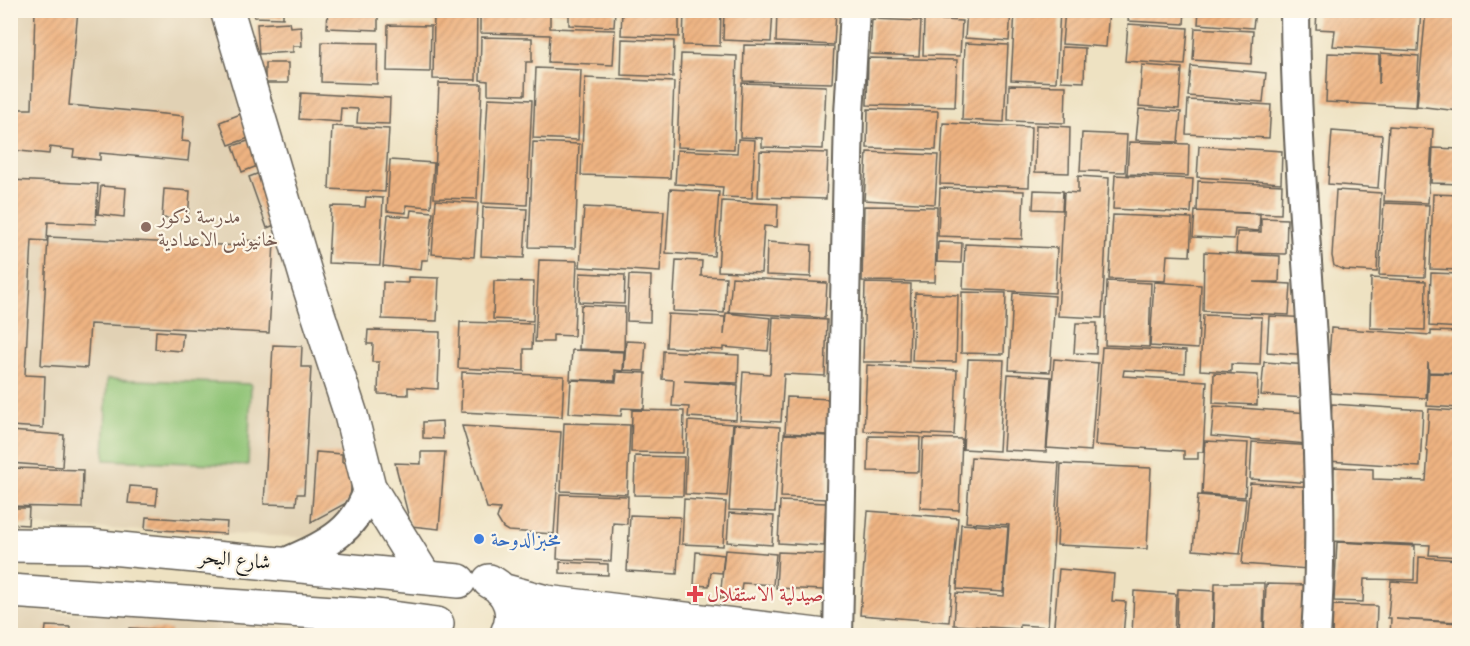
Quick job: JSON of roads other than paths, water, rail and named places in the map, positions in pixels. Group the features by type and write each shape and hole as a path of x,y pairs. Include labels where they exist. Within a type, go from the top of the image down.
{"main road":[{"path":"226,10 309,286 351,415 369,487 424,576"},
{"name":"شارع البحر","path":"10,545 89,546 459,581 470,578 482,579 501,590"},
{"path":"10,591 377,616 440,630 437,611 440,599 448,588 459,581"},
{"path":"501,590 546,602 746,630 825,636"},
{"path":"501,590 512,610 512,621 507,633 580,628 624,636"}],"street":[{"path":"838,636 849,114 855,10"},
{"path":"1295,10 1295,90 1319,453 1316,636"},
{"path":"282,564 329,541 352,522 363,506 369,487"}],"place":[{"name":"مدرسة ذكور خانيونس الاعدادية","path":"146,227"},
{"name":"مخبزالدوحة","path":"479,539"},
{"name":"صيدلية الاستقلال","path":"695,594"}]}
